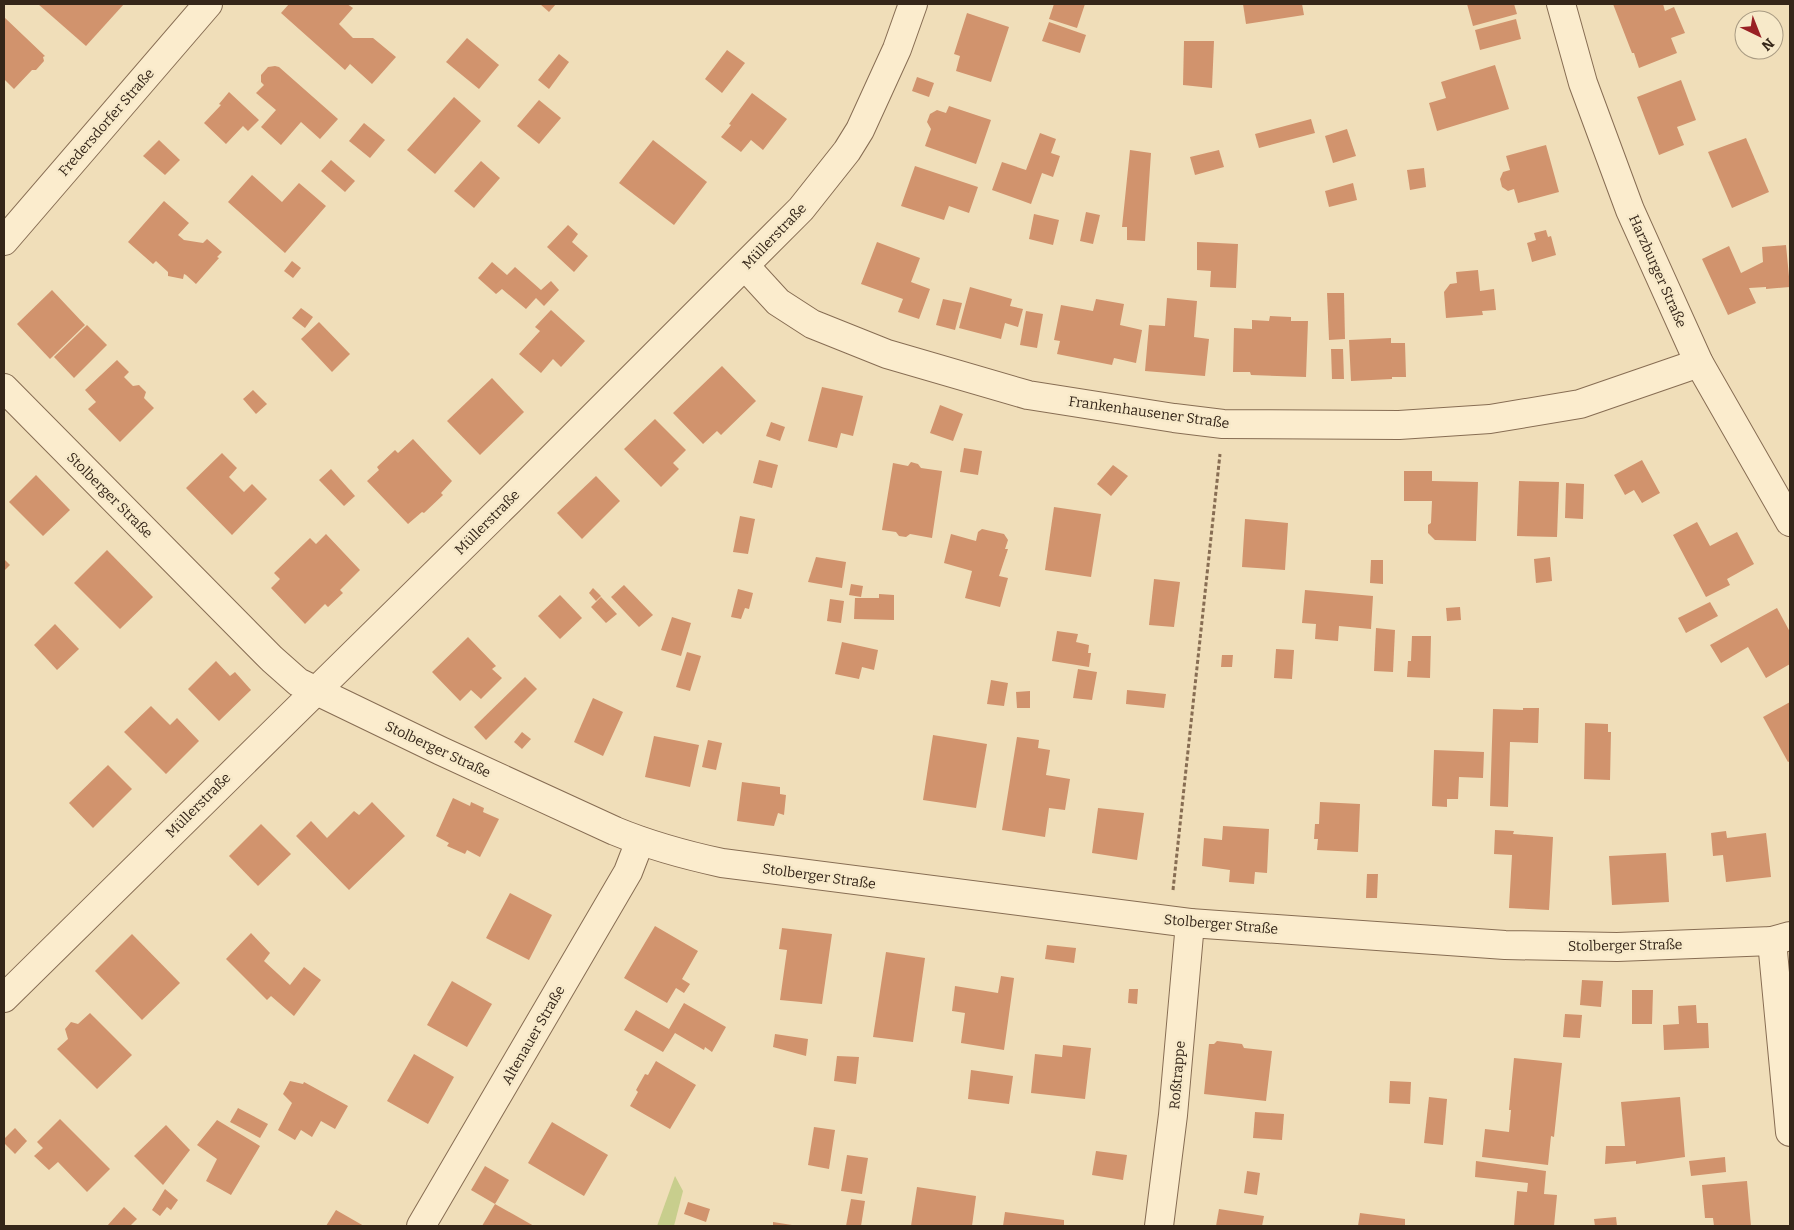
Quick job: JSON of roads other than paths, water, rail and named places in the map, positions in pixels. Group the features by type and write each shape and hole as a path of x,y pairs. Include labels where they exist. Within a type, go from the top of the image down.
{"street":[{"name":"Fredersdorfer Straße","path":"4,241 208,4"},
{"name":"Müllerstraße","path":"4,998 315,690 428,581 802,209 847,151 860,130 897,49 912,4"},
{"name":"Harzburger Straße","path":"1561,4 1583,83 1630,210 1699,363 1790,522"},
{"name":"Frankenhausener Straße","path":"745,266 778,302 812,324 887,354 1028,395 1223,424 1399,425 1490,419 1580,404 1699,363"},
{"name":"Stolberger Straße","path":"4,388 272,659 298,682 441,751 640,841 722,863 1180,922 1504,945 1617,947 1781,938"},
{"name":"Altenauer Straße","path":"421,1226 628,872 640,841"},
{"name":"Roßtrappe","path":"1159,1226 1173,1114 1180,922"},
{"path":"1781,938 1790,1132"}]}
